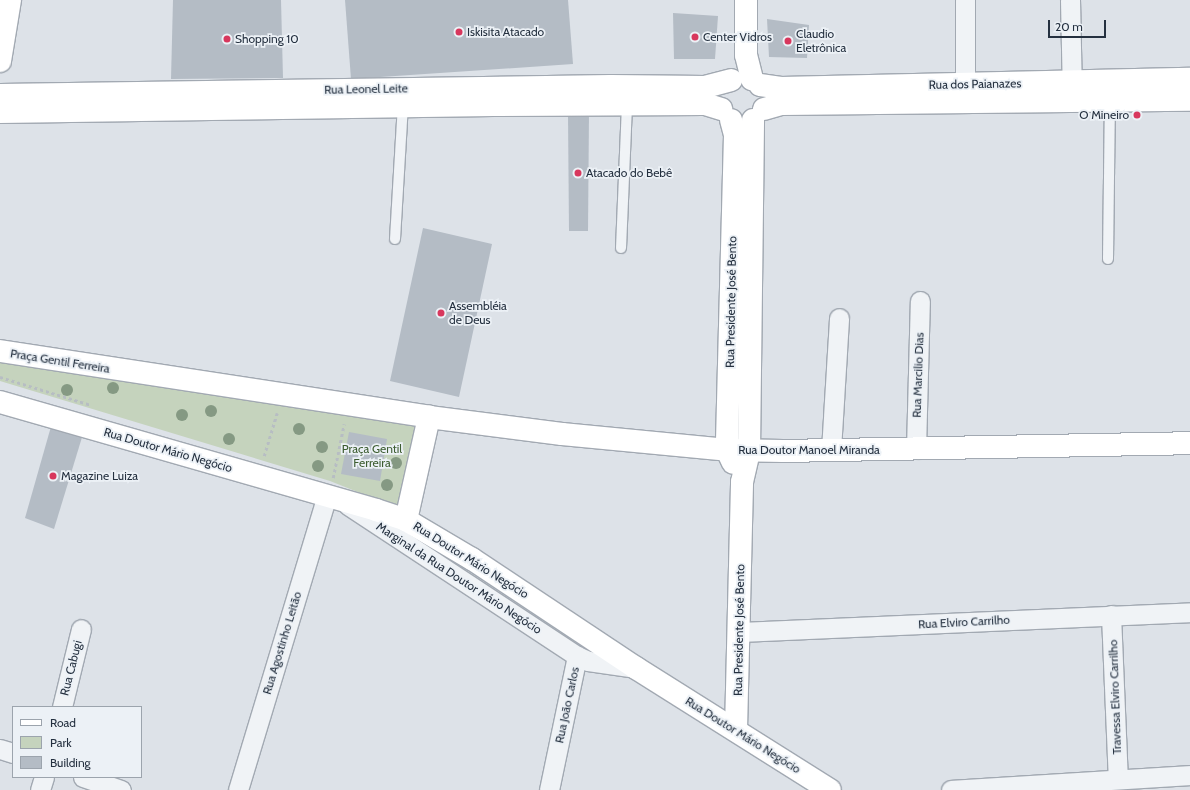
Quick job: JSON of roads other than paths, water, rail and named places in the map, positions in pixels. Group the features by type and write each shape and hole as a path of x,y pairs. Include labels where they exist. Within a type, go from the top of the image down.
{"street":[{"path":"0,61 10,0"},
{"path":"745,80 746,0"},
{"path":"965,0 965,93"},
{"path":"1070,0 1072,92"},
{"name":"Rua dos Paianazes","path":"745,80 781,88 965,93 1072,92 1190,79"},
{"path":"745,80 765,97 758,115 742,123 726,114 720,95 724,86 745,80"},
{"name":"Rua Leonel Leite","path":"330,99 403,106 493,96 611,86 705,87 745,80"},
{"name":"Rua dos Paianazes","path":"1072,92 1110,101 1190,100"},
{"name":"Rua dos Paianazes","path":"758,115 782,104 965,93"},
{"name":"Rua Leonel Leite","path":"0,95 165,101 493,96 627,105 705,104 726,114"},
{"name":"Rua Leonel Leite","path":"0,112 165,101"},
{"name":"Rua Presidente José Bento","path":"726,114 735,135 727,450 742,482"},
{"name":"Rua Presidente José Bento","path":"736,730 742,482 749,451 758,115"},
{"name":"Rua Marcilio Dias","path":"916,449 920,301"},
{"path":"831,450 839,318"},
{"name":"Praça Gentil Ferreira","path":"0,351 429,417"},
{"name":"Rua Doutor Mário Negócio","path":"0,402 334,486 376,510 406,520 472,559 636,668 830,790"},
{"path":"406,520 429,417"},
{"name":"Rua Doutor Manoel Miranda","path":"429,417 562,434 749,451 1190,443"},
{"name":"Marginal da Rua Doutor Mário Negócio","path":"334,486 577,656"},
{"name":"Rua Agostinho Leitão","path":"238,790 334,486"},
{"name":"Rua Elviro Carrilho","path":"738,632 1190,612"},
{"name":"Travessa Elviro Carrilho","path":"1111,615 1118,779"},
{"name":"Rua Cabugi","path":"62,706 81,629"},
{"name":"Rua João Carlos","path":"549,790 577,656 588,661 636,668"},
{"path":"0,749 12,753"},
{"path":"951,790 1056,786 1118,779 1190,775"},
{"path":"40,790 44,778"},
{"path":"85,778 121,790"}],"lane":[{"path":"1108,259 1110,101"},
{"path":"621,248 627,105"},
{"path":"395,239 403,106"}],"place":[{"name":"Iskisita Atacado","path":"459,32"},
{"name":"Center Vidros","path":"695,37"},
{"name":"Shopping 10","path":"227,39"},
{"name":"Claudio Eletrônica","path":"788,41"},
{"name":"O Mineiro","path":"1137,115"},
{"name":"Atacado do Bebê","path":"578,173"},
{"name":"Assembléia de Deus","path":"441,313"},
{"name":"Magazine Luiza","path":"53,476"}]}
